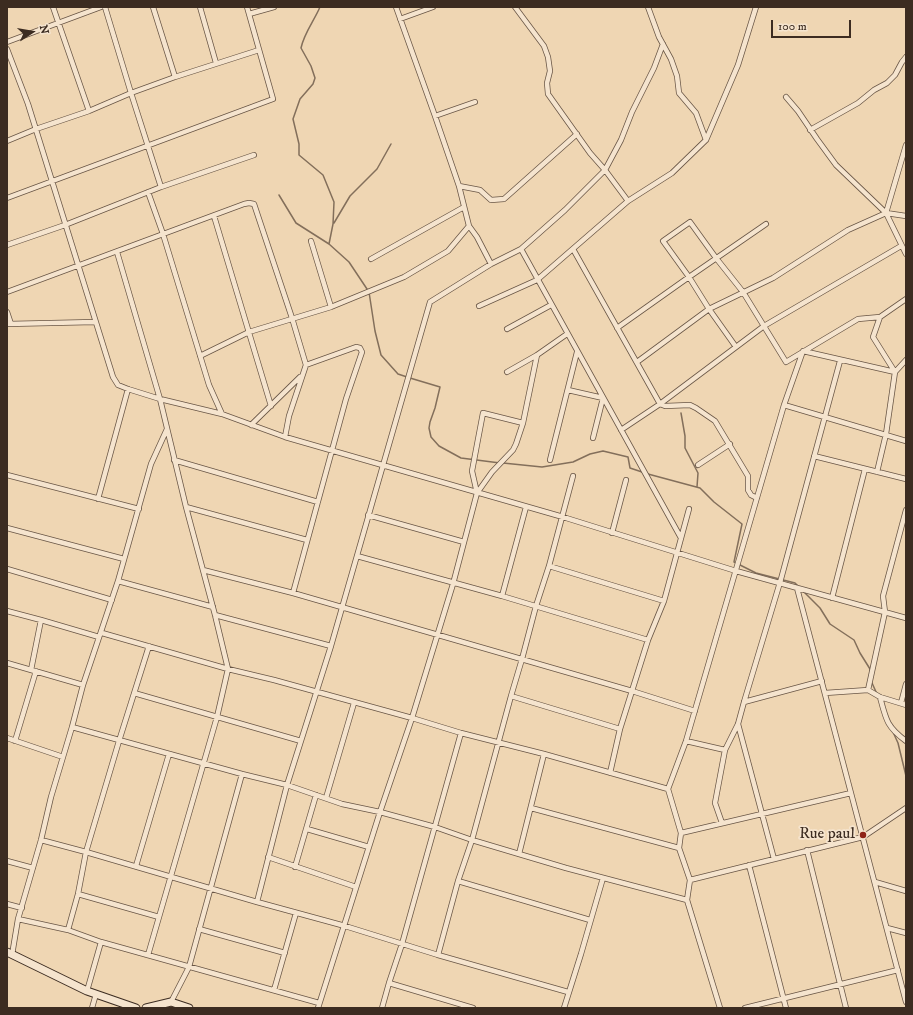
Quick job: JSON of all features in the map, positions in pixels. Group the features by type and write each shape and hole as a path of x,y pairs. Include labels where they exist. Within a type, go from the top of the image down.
{"street":[{"path":"53,7 89,111"},
{"path":"7,42 101,7"},
{"path":"105,7 161,187"},
{"path":"153,7 175,77"},
{"path":"200,7 216,63"},
{"path":"7,198 273,98 247,7"},
{"path":"249,14 274,7"},
{"path":"396,7 459,186 469,226 477,237 491,264"},
{"path":"400,19 434,7"},
{"path":"514,7 544,46 548,57 550,71 547,83 548,94 578,134 590,153 605,170 628,201"},
{"path":"648,7 659,37 672,59 677,76 679,93 696,112 706,140"},
{"path":"479,306 537,280 628,201 672,173 706,140 738,65 756,7"},
{"path":"257,902 287,785 331,646 430,302 491,264 521,249 565,210 605,170 621,140 632,112 654,68 663,44"},
{"path":"7,49 28,104 113,377 118,385 128,390 160,399 222,414 285,437 562,517 797,588 906,618"},
{"path":"7,141 175,77 259,50"},
{"path":"810,130 858,104 874,90 887,83 895,75 906,57"},
{"path":"786,97 798,111 836,165 886,213 906,254"},
{"path":"435,116 475,102"},
{"path":"459,186 480,190 491,200 504,199 578,134"},
{"path":"886,213 906,145"},
{"path":"7,245 65,225 161,187 254,155"},
{"path":"148,192 163,234 209,385 222,414"},
{"path":"7,292 244,204 254,204 306,365 301,375 289,416 285,437"},
{"path":"371,260 464,206"},
{"path":"637,362 709,309 773,278 848,230 886,213 906,216"},
{"path":"214,216 271,406"},
{"path":"736,347 663,241 690,222 743,292 786,362 858,319 880,317 906,299"},
{"path":"617,328 766,224"},
{"path":"200,356 249,332 332,307 404,277 448,250 469,226"},
{"path":"311,241 332,307"},
{"path":"621,430 660,404 764,326 901,246"},
{"path":"521,249 681,538"},
{"path":"573,249 660,404 665,406 681,405 696,408 715,421 748,476 748,490 751,495 757,498"},
{"path":"117,252 160,399 174,460 228,669 204,764 148,955"},
{"path":"507,328 551,305"},
{"path":"7,312 9,324 96,322"},
{"path":"880,317 873,337 895,372"},
{"path":"507,372 538,355 567,334"},
{"path":"293,593 346,399 362,352 360,348 356,347 306,365"},
{"path":"550,460 577,352"},
{"path":"803,352 895,372"},
{"path":"720,1008 687,900 690,880 679,848 681,832 668,789 686,741 784,405 803,352"},
{"path":"18,919 68,930 101,942 274,990 319,1005 380,812 412,718 453,584 477,493 492,472 513,450 516,444 523,423 538,355"},
{"path":"877,472 886,434 895,372 906,360"},
{"path":"722,823 715,803 725,750 738,724 780,583 840,361"},
{"path":"251,424 301,375"},
{"path":"98,499 128,390"},
{"path":"568,390 603,398"},
{"path":"593,438 603,398"},
{"path":"784,405 906,440"},
{"path":"477,493 472,471 483,413 523,423"},
{"path":"136,1008 87,991 10,954 51,797 64,757 83,685 118,581 153,457 167,429"},
{"path":"698,465 730,444"},
{"path":"814,456 906,479"},
{"path":"174,460 318,502"},
{"path":"832,598 865,469"},
{"path":"7,475 139,509"},
{"path":"438,955 458,881 472,840 573,476"},
{"path":"612,533 626,480"},
{"path":"186,506 307,540"},
{"path":"502,596 526,507"},
{"path":"610,773 620,728 648,640 664,601 689,508"},
{"path":"868,690 885,612 883,596 906,510"},
{"path":"368,515 464,542"},
{"path":"7,528 124,559"},
{"path":"357,556 453,584 502,596 648,640"},
{"path":"549,566 664,601"},
{"path":"7,569 112,600"},
{"path":"203,570 342,607 632,691 695,711"},
{"path":"118,581 213,607"},
{"path":"797,588 906,1002"},
{"path":"7,611 149,646 668,789"},
{"path":"215,615 331,646"},
{"path":"15,741 33,670 41,620"},
{"path":"68,930 78,894 86,852 149,646"},
{"path":"7,663 83,685"},
{"path":"744,702 822,681"},
{"path":"901,703 906,684"},
{"path":"825,693 868,690 880,697 906,705"},
{"path":"134,693 300,741"},
{"path":"511,696 620,728"},
{"path":"880,697 886,719 894,732 906,741"},
{"path":"326,798 354,703"},
{"path":"738,724 774,859"},
{"path":"72,727 204,764 287,785 342,804 380,812 435,827 519,854 687,900"},
{"path":"382,1008 402,944 461,732"},
{"path":"7,738 64,757"},
{"path":"686,741 725,750"},
{"path":"136,866 169,754"},
{"path":"519,854 544,754"},
{"path":"171,1002 189,967 242,774"},
{"path":"681,832 851,793"},
{"path":"296,867 316,794"},
{"path":"531,808 679,848"},
{"path":"690,880 863,837 906,808"},
{"path":"307,829 369,847"},
{"path":"41,840 345,926 438,955 568,992"},
{"path":"807,850 846,1008"},
{"path":"268,858 356,887"},
{"path":"7,861 33,868"},
{"path":"749,865 786,1008"},
{"path":"564,1008 603,878"},
{"path":"458,881 590,920"},
{"path":"875,882 906,891"},
{"path":"78,894 159,917"},
{"path":"7,904 22,908"},
{"path":"274,990 296,913"},
{"path":"886,928 906,933"},
{"path":"200,929 285,952"},
{"path":"87,991 101,942"},
{"path":"746,1008 840,983 898,970"},
{"path":"389,983 474,1008"},
{"path":"92,1008 96,994"},
{"path":"146,1008 171,1002 189,1008"}],"waterway":[{"path":"320,7 307,32 301,48 311,66 315,78 313,84 300,99 293,119 299,144 299,155 323,175 334,202 333,224 329,244 349,262 369,292 375,331 381,355 398,374 407,377"},
{"path":"334,223 350,196 377,169 391,144"},
{"path":"279,195 296,223 329,244"},
{"path":"410,378 440,387 429,428 431,437 439,446 461,458 500,463"},
{"path":"681,413 685,436 685,448 698,473 697,487"},
{"path":"503,463 542,467 573,462 590,454 603,451 628,457 630,468 642,472"},
{"path":"648,474 700,488 714,502 742,524 734,562 756,573 795,583 798,586"},
{"path":"804,592 820,608 830,624 854,640 870,671"},
{"path":"872,683 877,694"},
{"path":"893,732 898,743 906,776"}],"place":[{"name":"Rue paul","path":"863,835"}]}
